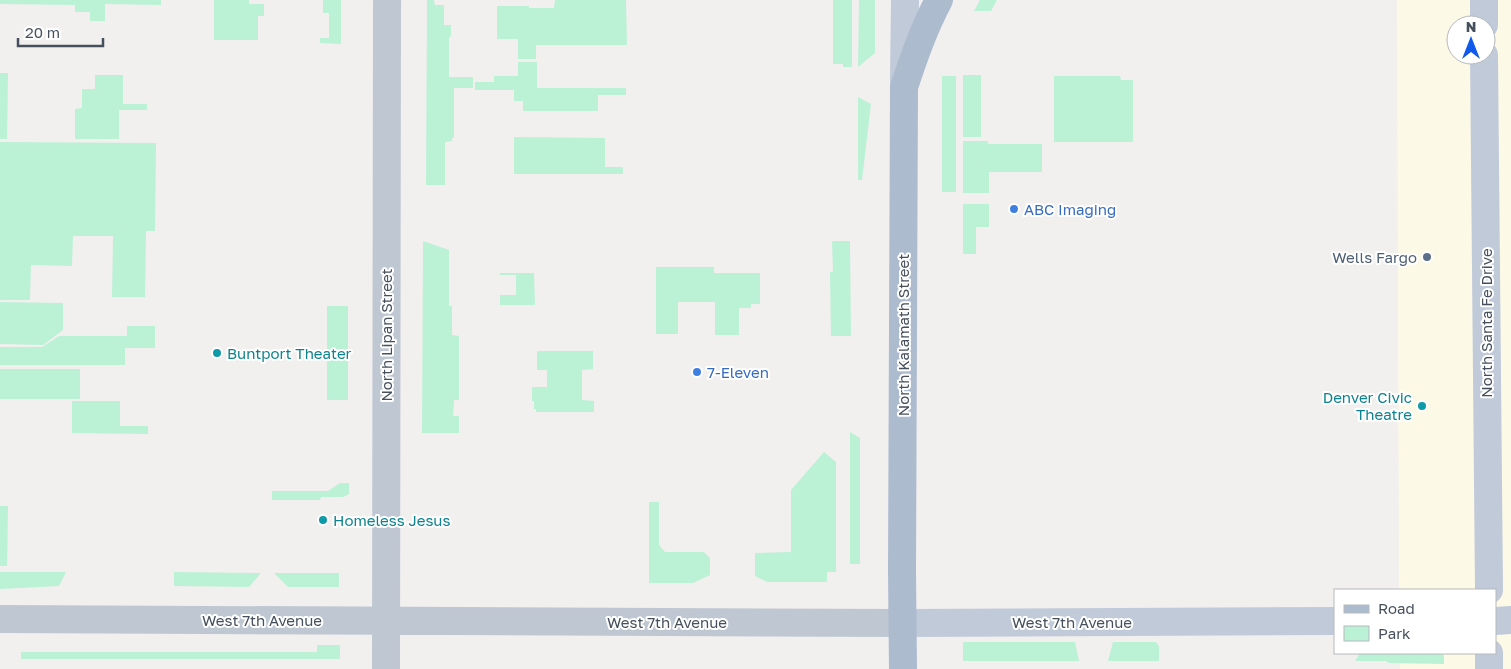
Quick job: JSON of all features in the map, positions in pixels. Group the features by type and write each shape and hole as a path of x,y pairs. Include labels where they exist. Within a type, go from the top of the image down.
{"main road":[{"name":"North Kalamath Street","path":"904,669 905,0"},
{"path":"904,87 916,51 939,0"},
{"path":"1484,0 1484,15"},
{"name":"North Santa Fe Drive","path":"1484,65 1488,589"},
{"path":"1496,620 1511,620"},
{"name":"West 7th Avenue","path":"903,623 1334,621"},
{"path":"1489,654 1489,669"}],"street":[{"name":"North Lipan Street","path":"386,669 387,0"},
{"name":"West 7th Avenue","path":"0,619 903,623"}],"shaded area":[{"path":"1397,0 1511,0 1511,669 1400,669 1400,654 1496,654 1496,589 1399,589"}],"green space":[{"path":"0,0 161,0 161,5 105,4 105,21 90,21 90,12 75,12 75,5 0,4"},
{"path":"214,0 249,0 249,4 264,4 264,16 258,16 258,40 214,40"},
{"path":"323,0 341,0 341,44 320,43 320,38 329,38 329,13 323,13"},
{"path":"427,0 434,0 435,5 444,5 444,25 451,25 449,77 473,77 473,88 454,88 454,138 452,138 452,141 445,142 445,185 426,185"},
{"path":"555,0 626,0 627,45 536,45 536,59 518,59 518,39 497,39 497,6 554,8"},
{"path":"833,0 852,0 852,67 843,67 843,64 833,64"},
{"path":"859,0 875,0 875,53 858,67"},
{"path":"980,0 997,0 991,11 974,11"},
{"path":"518,62 537,62 537,88 626,88 626,95 598,95 598,111 523,111 523,101 514,101 514,90 475,90 475,82 494,82 494,76 518,76"},
{"path":"0,73 8,73 7,139 0,139"},
{"path":"95,75 123,75 123,104 147,104 147,110 119,110 119,139 75,139 75,109 82,108 82,89 95,89"},
{"path":"963,75 981,75 981,137 963,137"},
{"path":"942,76 956,76 956,192 942,192"},
{"path":"1054,76 1120,76 1121,80 1133,80 1133,142 1054,142"},
{"path":"858,97 871,104 862,180 858,180"},
{"path":"514,137 605,138 605,167 623,167 623,174 514,174"},
{"path":"963,141 988,141 988,144 1042,144 1042,172 989,172 989,193 963,193"},
{"path":"0,142 156,143 155,231 146,231 145,297 112,297 113,236 73,236 72,266 31,265 30,300 0,300"},
{"path":"963,204 989,204 989,227 976,227 976,254 963,254"},
{"path":"423,241 449,250 449,306 452,306 452,335 459,336 459,400 454,400 453,416 459,416 459,433 422,433"},
{"path":"832,241 850,241 851,336 831,336 830,272 833,272"},
{"path":"656,267 714,267 714,273 760,273 760,304 751,304 751,308 739,308 739,335 715,335 715,302 678,302 678,334 656,334"},
{"path":"500,273 534,273 535,305 500,305 500,295 516,295 516,275 500,275"},
{"path":"0,302 63,303 63,330 43,345 0,344"},
{"path":"327,306 348,306 348,400 327,400"},
{"path":"127,326 155,326 155,348 125,348 125,365 0,365 0,347 42,347 59,336 127,336"},
{"path":"537,351 593,351 593,369 582,370 582,400 594,401 594,412 536,412 534,401 532,401 532,387 547,387 547,370 537,370"},
{"path":"0,369 80,369 80,399 0,399"},
{"path":"72,401 120,401 120,426 148,426 148,434 72,433"},
{"path":"850,432 860,438 860,564 850,564"},
{"path":"824,452 836,462 836,572 827,572 827,582 767,582 755,576 755,553 791,552 791,490"},
{"path":"340,483 349,483 349,494 343,497 321,497 320,500 272,500 272,491 328,491"},
{"path":"649,502 659,502 659,545 665,552 704,552 710,558 710,575 693,583 649,583"},
{"path":"0,506 8,506 7,566 0,566"},
{"path":"0,572 66,572 59,586 0,589"},
{"path":"174,572 261,573 249,587 174,586"},
{"path":"274,573 339,573 339,587 288,587"},
{"path":"963,642 1075,642 1079,661 963,661"},
{"path":"1113,642 1156,642 1159,646 1159,661 1108,661"},
{"path":"317,645 340,645 340,659 21,659 21,652 317,652"},
{"path":"1359,654 1443,654 1444,656 1444,664 1355,661"}],"place":[{"name":"ABC Imaging","path":"1014,209"},
{"name":"Wells Fargo","path":"1427,257"},
{"name":"Buntport Theater","path":"217,353"},
{"name":"7-Eleven","path":"697,372"},
{"name":"Denver Civic Theatre","path":"1422,406"},
{"name":"Homeless Jesus","path":"323,520"}]}
